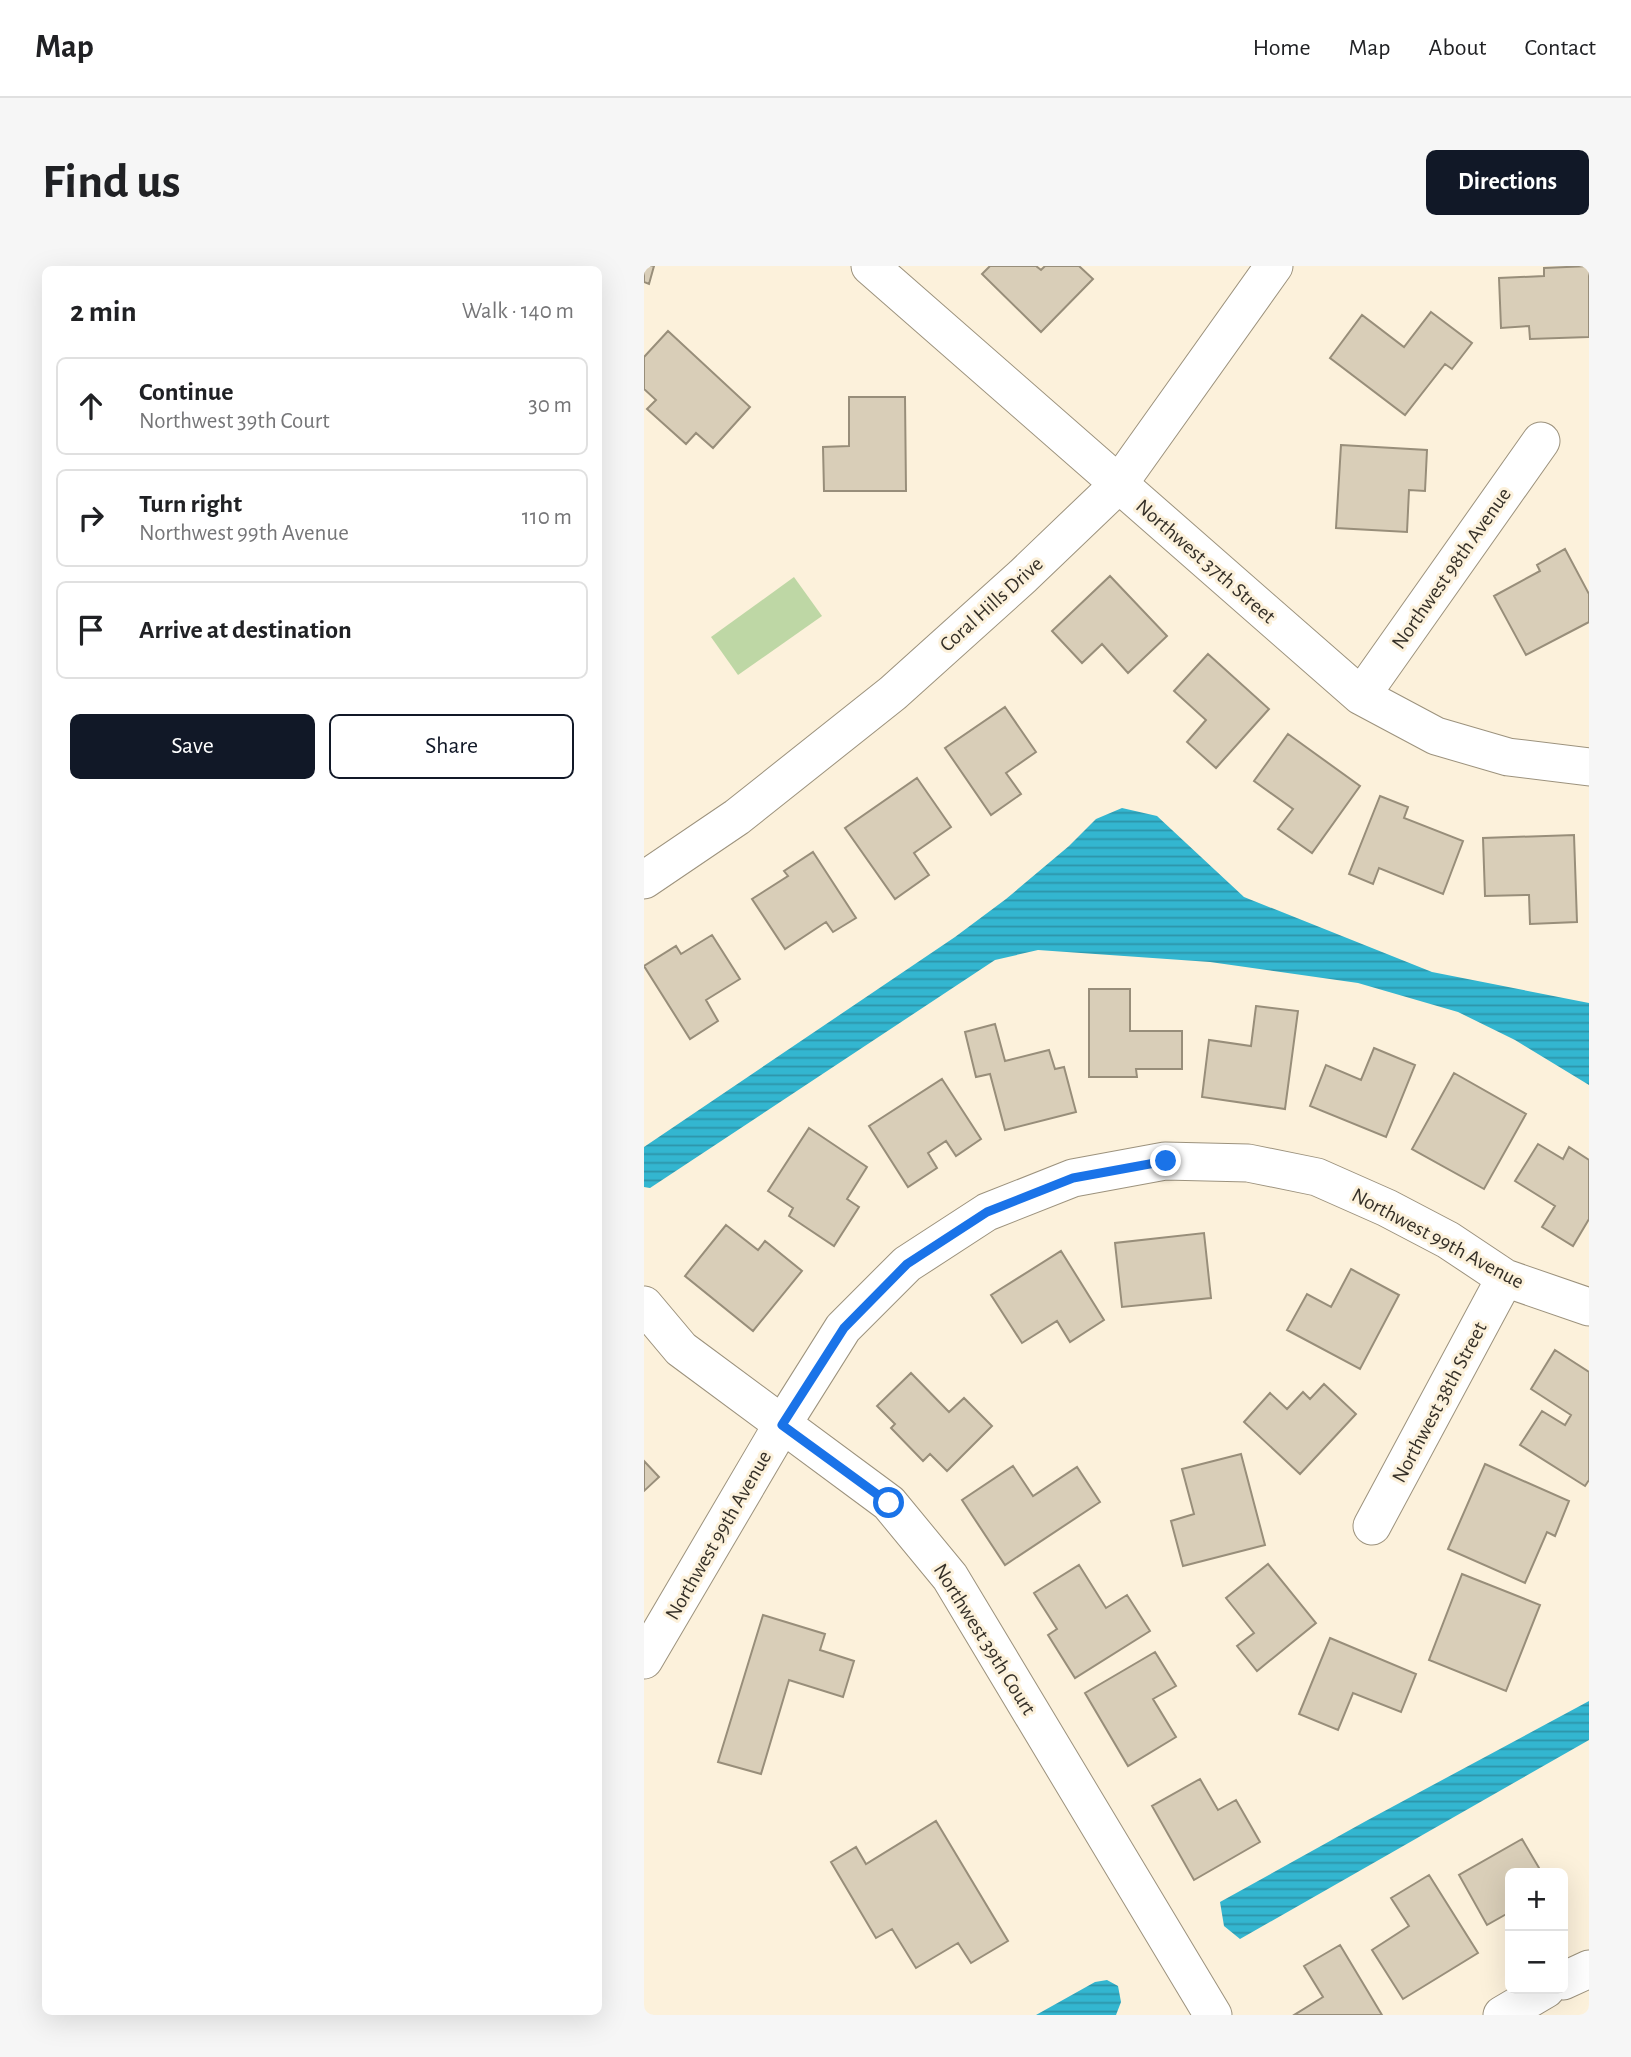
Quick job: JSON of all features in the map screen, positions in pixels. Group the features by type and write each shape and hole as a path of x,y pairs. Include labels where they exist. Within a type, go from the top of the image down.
{"street":[{"name":"Northwest 37th Street","path":"870,266 1361,695 1436,736 1508,757 1589,767"},
{"name":"Coral Hills Drive","path":"644,880 737,817 893,693 1023,576 1118,485 1274,266"},
{"name":"Northwest 98th Avenue","path":"1361,695 1541,441"},
{"name":"Northwest 99th Avenue","path":"644,1661 782,1425 844,1328 907,1264 987,1212 1073,1178 1166,1161 1248,1163 1317,1177 1387,1208 1448,1240 1506,1278 1589,1307"},
{"name":"Northwest 38th Street","path":"1372,1526 1506,1278"},
{"name":"Northwest 39th Court","path":"644,1306 681,1349 889,1503 950,1577 1213,2015"},
{"path":"1568,1979 1589,1969"},
{"path":"1502,2015 1538,1994"}],"green space":[{"path":"794,577 822,616 738,675 711,637"}],"water":[{"path":"1122,808 1157,816 1244,897 1432,972 1589,1003 1589,1085 1515,1040 1458,1012 1358,983 1210,962 1038,950 995,960 650,1188 644,1187 644,1147 955,937 1006,899 1069,846 1096,819"},
{"path":"1589,1701 1589,1740 1240,1939 1224,1926 1220,1902"},
{"path":"1107,1980 1118,1986 1121,2002 1116,2015 1036,2015 1095,1982"}],"building":[{"path":"644,266 654,266 649,284 644,282"},
{"path":"990,266 1036,266 1041,270 1045,266 1079,266 1093,279 1041,332 982,274"},
{"path":"1589,266 1589,337 1530,339 1529,326 1501,328 1499,278 1544,276 1544,268"},
{"path":"1431,312 1472,343 1452,369 1445,364 1405,415 1330,358 1362,315 1404,347"},
{"path":"668,331 750,407 713,448 696,433 686,444 647,409 656,400 644,389 644,357"},
{"path":"849,397 905,397 906,491 824,491 823,447 849,446"},
{"path":"1341,445 1427,450 1425,491 1409,490 1407,532 1336,528"},
{"path":"1565,549 1589,594 1589,622 1526,655 1494,596 1540,571 1537,565"},
{"path":"1110,576 1167,636 1128,673 1102,644 1082,663 1052,631"},
{"path":"1208,654 1269,709 1216,768 1187,742 1206,720 1174,691"},
{"path":"1005,707 1036,752 1006,773 1021,794 991,815 945,748"},
{"path":"1288,734 1360,786 1312,853 1278,829 1293,809 1254,781"},
{"path":"917,778 951,827 914,853 929,875 895,899 845,828"},
{"path":"1380,796 1408,807 1404,818 1463,841 1443,894 1379,868 1373,884 1349,874"},
{"path":"1574,835 1577,922 1530,924 1529,895 1485,896 1483,838"},
{"path":"813,852 856,918 833,932 826,922 785,949 752,899 788,876 784,871"},
{"path":"712,935 740,979 706,1000 718,1021 690,1039 644,966 676,946 681,954"},
{"path":"1089,989 1130,989 1130,1031 1182,1031 1182,1069 1136,1069 1137,1077 1089,1077"},
{"path":"1256,1006 1298,1011 1285,1109 1202,1097 1209,1040 1251,1046"},
{"path":"995,1024 1005,1061 1049,1050 1055,1069 1064,1067 1076,1112 1005,1130 990,1074 976,1077 965,1032"},
{"path":"1374,1048 1415,1065 1386,1137 1310,1106 1326,1065 1361,1080"},
{"path":"1454,1073 1526,1114 1484,1189 1412,1149"},
{"path":"942,1079 981,1139 956,1156 946,1141 928,1153 937,1168 908,1187 869,1126"},
{"path":"809,1128 867,1167 847,1199 859,1207 834,1246 789,1216 793,1208 768,1191"},
{"path":"1538,1144 1563,1159 1569,1147 1589,1160 1589,1219 1573,1246 1542,1227 1555,1206 1515,1181"},
{"path":"726,1225 758,1250 765,1241 802,1271 753,1331 685,1276"},
{"path":"1204,1233 1211,1298 1122,1307 1115,1243"},
{"path":"1061,1251 1104,1320 1070,1342 1057,1321 1022,1343 991,1295"},
{"path":"1351,1269 1399,1295 1360,1369 1287,1330 1307,1294 1331,1307"},
{"path":"1555,1350 1589,1372 1589,1480 1585,1486 1520,1445 1542,1411 1565,1425 1571,1415 1531,1389"},
{"path":"911,1373 949,1412 964,1398 992,1426 947,1471 930,1454 923,1461 891,1428 895,1424 877,1406"},
{"path":"1324,1384 1356,1414 1300,1474 1244,1422 1270,1393 1287,1409 1303,1392 1310,1399"},
{"path":"1241,1454 1265,1545 1183,1566 1171,1521 1194,1514 1182,1469"},
{"path":"644,1461 659,1477 644,1491"},
{"path":"1485,1464 1569,1501 1555,1536 1547,1532 1525,1583 1448,1549"},
{"path":"1013,1466 1033,1496 1077,1467 1100,1502 1005,1565 962,1500"},
{"path":"1268,1564 1316,1623 1257,1671 1237,1646 1254,1633 1226,1598"},
{"path":"1079,1565 1106,1608 1127,1595 1150,1631 1075,1678 1048,1635 1057,1629 1034,1593"},
{"path":"1462,1574 1540,1605 1506,1691 1429,1660"},
{"path":"763,1615 825,1634 820,1650 854,1661 843,1697 789,1680 761,1774 718,1762"},
{"path":"1330,1638 1416,1674 1401,1712 1353,1693 1338,1730 1299,1714"},
{"path":"1155,1652 1176,1686 1153,1699 1176,1737 1128,1766 1085,1693"},
{"path":"1200,1779 1218,1810 1236,1800 1260,1842 1194,1880 1152,1806"},
{"path":"936,1821 1008,1941 971,1963 958,1943 916,1968 892,1929 876,1938 831,1862 856,1847 866,1864"},
{"path":"1522,1839 1539,1868 1505,1868 1505,1915 1487,1925 1459,1875"},
{"path":"1429,1875 1478,1953 1403,1999 1372,1950 1409,1926 1391,1898"},
{"path":"1340,1945 1382,2015 1294,2015 1323,1997 1304,1966"}],"route":[{"path":"889,1503 782,1425 844,1328 907,1264 987,1212 1073,1178 1166,1161"}]}
